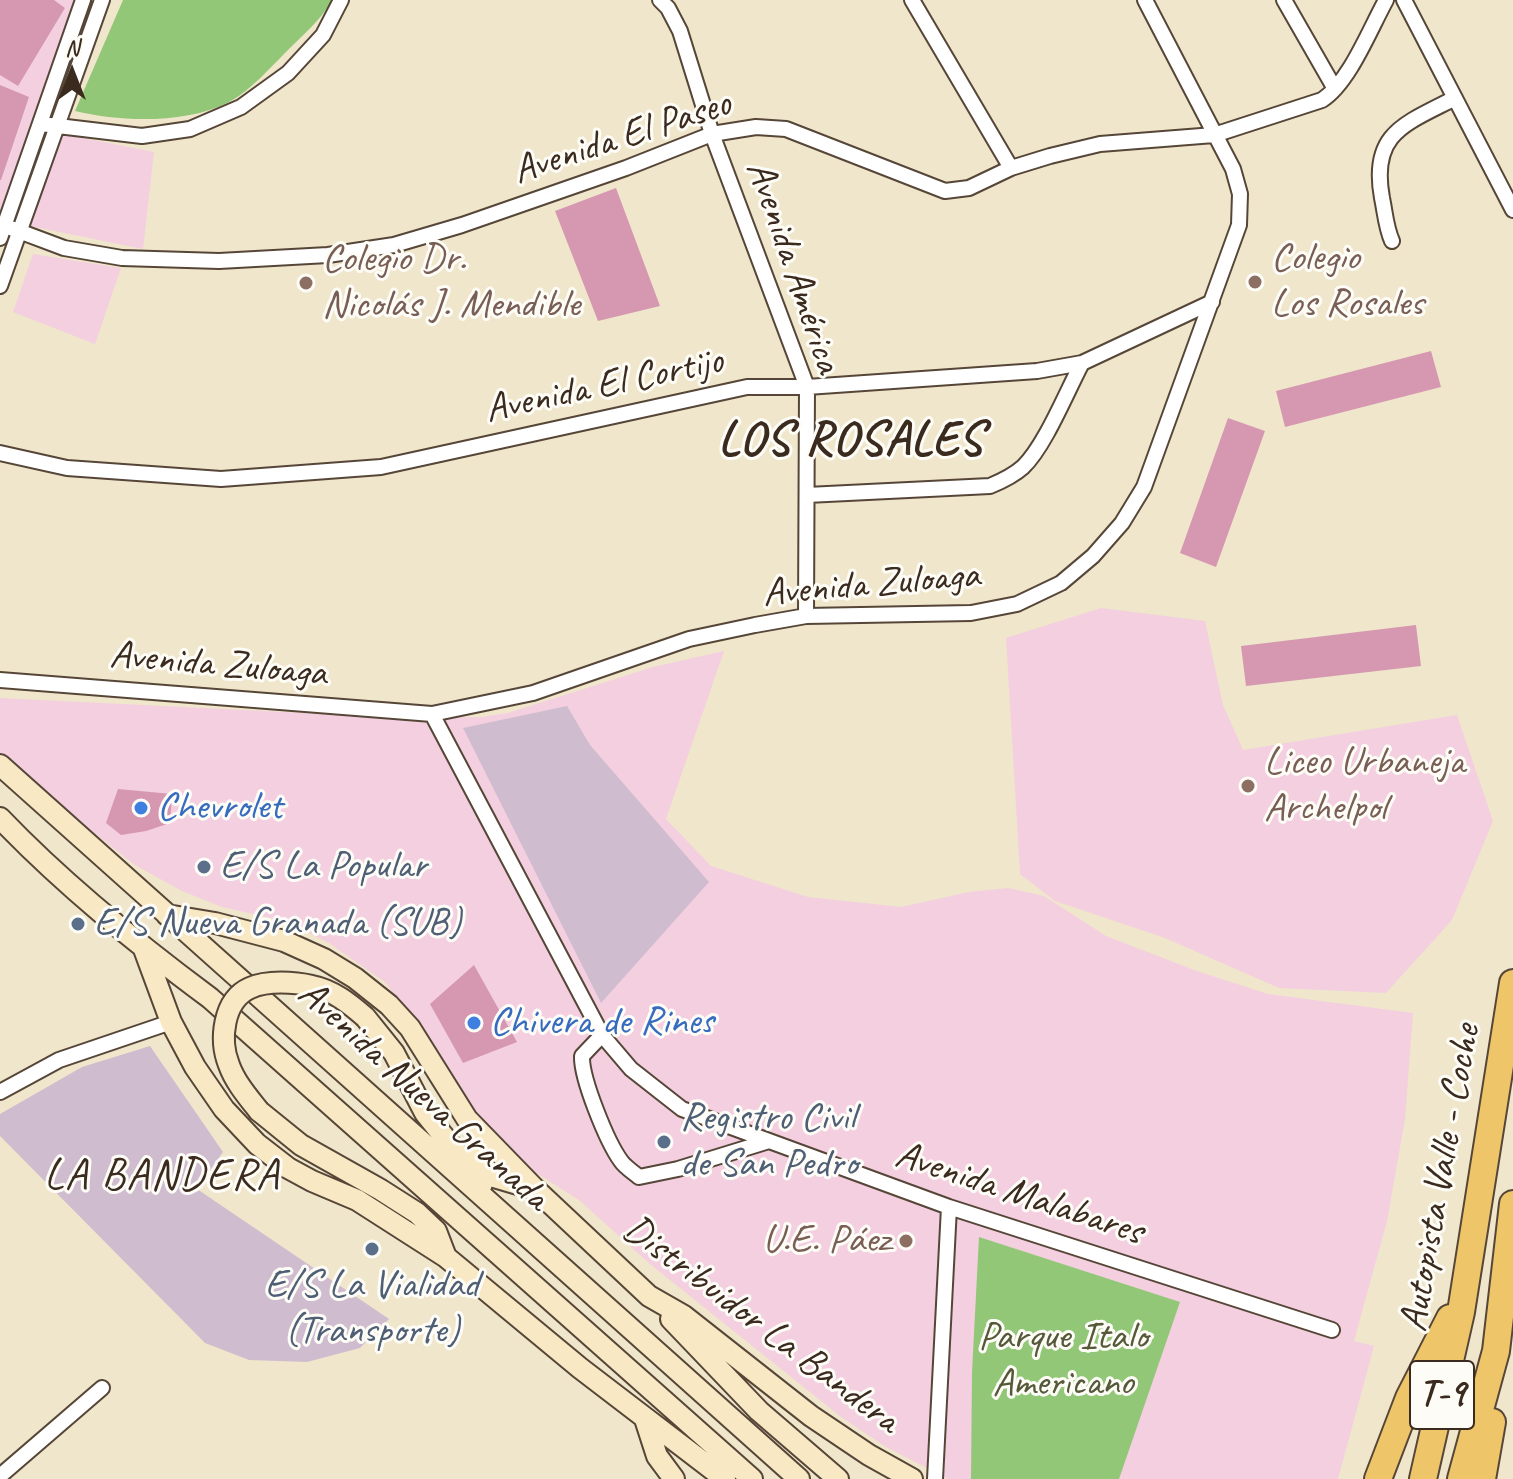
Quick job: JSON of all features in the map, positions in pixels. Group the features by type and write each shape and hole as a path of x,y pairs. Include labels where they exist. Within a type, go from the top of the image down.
{"highway":[{"name":"Autopista Valle - Coche","path":"1423,1479 1466,1286 1513,983"},
{"path":"1482,1479 1497,1388 1496,1351 1513,1204"},
{"path":"1378,1479 1409,1398 1466,1286"},
{"path":"1461,1479 1496,1351"}],"main road":[{"name":"Avenida Nueva Granada","path":"0,765 799,1479"},
{"name":"Avenida Nueva Granada","path":"0,818 144,949 210,998 752,1479"},
{"name":"Distribuidor La Bandera","path":"167,915 215,923 284,941 324,959 355,978 389,1005 410,1028 467,1119 535,1189 649,1296 684,1316 811,1416 912,1479"},
{"path":"144,949 171,1022 195,1067 224,1109 257,1144 288,1168 368,1206 446,1257 721,1477"},
{"path":"446,1257 436,1231 417,1213 301,1145 259,1111 236,1080 225,1055 227,1014 241,994 266,984 314,986 344,1000 365,1017 381,1033 394,1053 425,1113 484,1186 494,1209"},
{"path":"425,1113 494,1177 535,1189"},
{"path":"381,1190 419,1196 463,1224"},
{"path":"649,1296 759,1411 838,1479"},
{"path":"645,1419 657,1456 674,1479"}],"street":[{"path":"0,286 19,233 83,0"},
{"path":"1,230 102,0"},
{"path":"48,125 142,136 190,129 241,107 297,63 323,35 341,0"},
{"name":"Avenida América","path":"660,0 680,31 712,134 807,387 806,616"},
{"path":"912,0 1011,168"},
{"name":"Avenida Zuloaga","path":"0,680 432,714 533,693 689,639 806,616 971,613 1017,604 1061,583 1093,556 1122,523 1144,487 1239,225 1240,194 1233,169 1145,0"},
{"path":"1284,0 1335,89"},
{"path":"1335,89 1386,0"},
{"path":"1404,0 1513,210"},
{"name":"Avenida El Paseo","path":"1,230 91,254 150,260 261,260 364,250 394,245 528,203 712,134 756,127 786,129 945,191 957,191 1011,168 1100,144 1214,135 1322,100 1335,89"},
{"path":"1392,241 1378,174 1383,146 1409,121 1455,98"},
{"name":"Avenida El Cortijo","path":"0,453 67,468 221,479 381,467 747,387 807,387 1037,371 1082,363 1212,302"},
{"path":"807,495 990,486 1010,478 1026,464 1038,447 1082,363"},
{"name":"Avenida Malabares","path":"432,714 602,1035 631,1069 682,1109 949,1207 1332,1330"},
{"path":"0,1092 59,1060 171,1022"},
{"path":"602,1035 582,1056 581,1070 621,1162 639,1177 678,1169 769,1141"},
{"path":"935,1479 949,1207"},
{"path":"0,1476 102,1388"}],"shaded area":[{"path":"0,0 77,0 46,94 0,210"},
{"path":"63,134 154,152 143,249 30,226"},
{"path":"33,254 121,268 95,344 13,312"},
{"name":"Liceo Urbaneja Archelpol","path":"1101,608 1205,621 1223,705 1243,750 1457,715 1493,821 1452,920 1386,993 1279,988 1165,938 1055,901 1020,874 1006,638"},
{"path":"724,651 666,819 711,866 808,897 901,907 969,892 1008,888 1044,896 1106,936 1268,994 1413,1013 1405,1119 1387,1221 1354,1341 1374,1346 1338,1479 948,1479 886,1447 841,1417 650,1264 579,1200 530,1169 489,1133 464,1107 421,1031 385,982 329,943 284,921 222,907 182,891 135,865 0,759 0,698 408,718 482,717 508,713 653,667"},
{"path":"567,706 590,745 709,882 601,1003 463,728"},
{"path":"150,1046 223,1152 197,1189 389,1319 360,1348 307,1362 249,1360 205,1343 0,1136 0,1114 82,1067"}],"green space":[{"path":"123,0 332,0 317,21 266,72 227,103 172,118 132,119 75,111"},
{"name":"Parque Italo Americano","path":"979,1237 1180,1302 1119,1479 971,1479 972,1372"}],"building":[{"path":"0,0 54,0 65,8 18,86 0,75"},
{"path":"0,85 29,97 1,180 0,180"},
{"path":"616,188 660,306 598,321 555,211"},
{"path":"1431,351 1441,387 1285,427 1276,391"},
{"path":"1228,418 1265,431 1216,567 1180,553"},
{"path":"1416,625 1421,666 1246,686 1241,646"},
{"name":"Chevrolet","path":"118,789 172,794 170,823 121,835 106,823"},
{"name":"Chivera de Rines","path":"474,965 517,1042 463,1063 430,1004"}],"place":[{"name":"Colegio Los Rosales","path":"1255,282"},
{"name":"Colegio Dr. Nicolás J. Mendible","path":"306,283"},
{"name":"Liceo Urbaneja Archelpol","path":"1248,786"},
{"name":"Chevrolet","path":"141,808"},
{"name":"E/S La Popular","path":"204,867"},
{"name":"E/S Nueva Granada (SUB)","path":"78,924"},
{"name":"Chivera de Rines","path":"474,1023"},
{"name":"Registro Civil de San Pedro","path":"664,1142"},
{"name":"U.E. Páez","path":"906,1241"},
{"name":"E/S La Vialidad (Transporte)","path":"372,1249"}],"district":[{"name":"LOS ROSALES","path":"851,441"},
{"name":"LA BANDERA","path":"162,1176"}]}
